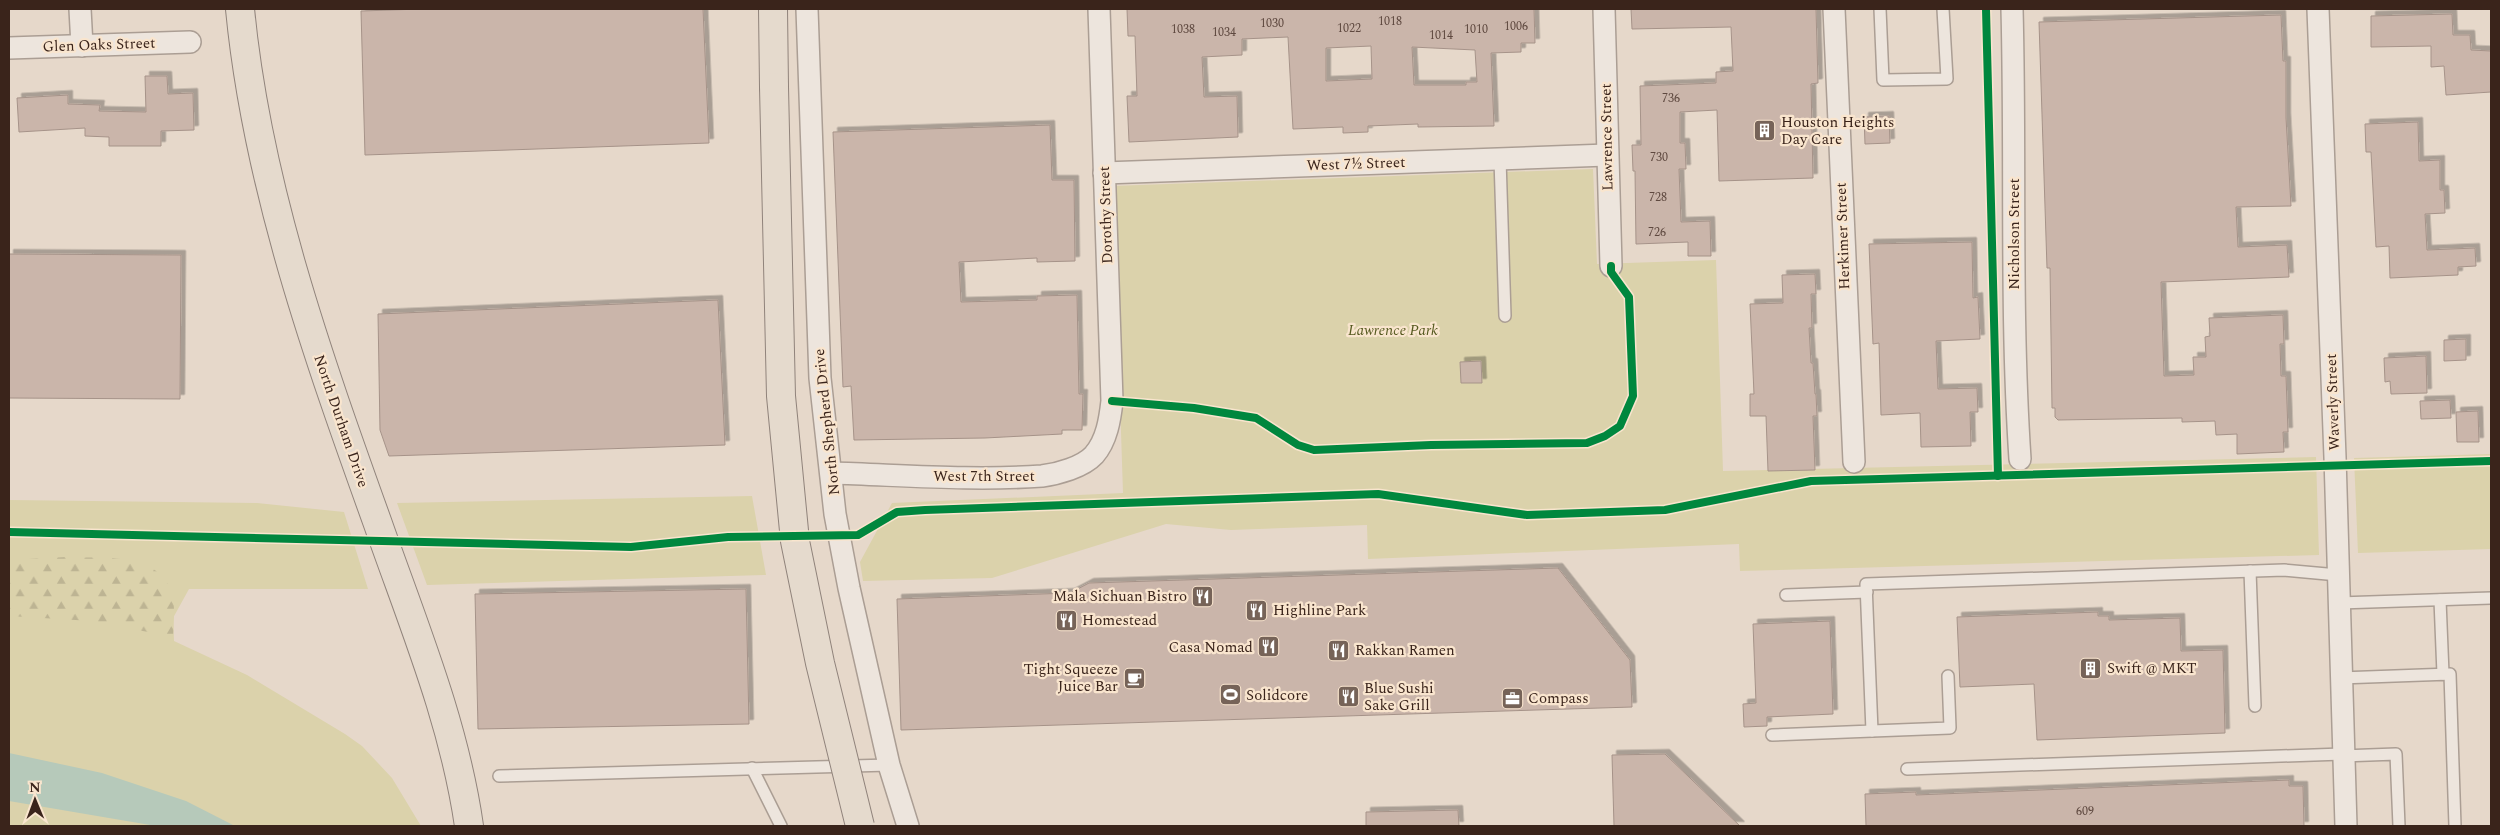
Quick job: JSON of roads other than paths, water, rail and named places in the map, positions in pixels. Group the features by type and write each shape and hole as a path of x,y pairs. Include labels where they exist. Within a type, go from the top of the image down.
{"main road":[{"name":"North Durham Drive","path":"240,9 243,39 266,167 312,338 434,678 462,779 469,826"},
{"path":"773,9 781,396 795,542 820,663 860,826"}],"street":[{"path":"80,9 82,46"},
{"name":"North Shepherd Drive","path":"806,9 820,378 832,473 835,514 849,588 889,764 908,826"},
{"name":"Dorothy Street","path":"1099,9 1112,401 1110,421"},
{"name":"Lawrence Street","path":"1604,9 1611,266"},
{"name":"Herkimer Street","path":"1834,9 1846,318 1854,462"},
{"name":"Nicholson Street","path":"2012,9 2015,119 2014,327 2020,459"},
{"name":"Waverly Street","path":"2318,9 2338,575 2342,755 2346,826"},
{"name":"Glen Oaks Street","path":"9,48 190,42"},
{"name":"West 7½ Street","path":"1104,173 1607,155"},
{"name":"West 7th Street","path":"832,473 969,477 1043,476 1072,469 1094,455 1104,439 1110,421"}],"lane":[{"path":"1880,9 1883,80 1947,79 1943,9"},
{"path":"1500,159 1505,316"},
{"path":"1872,731 1866,584 2284,570 2338,575"},
{"path":"2250,571 2255,706"},
{"path":"1786,595 1866,592"},
{"path":"2338,603 2491,598"},
{"path":"2440,600 2443,674"},
{"path":"2340,678 2450,674 2455,826"},
{"path":"1772,735 1950,728 1948,676"},
{"path":"1906,769 2396,754 2399,826"},
{"path":"499,776 889,764"},
{"path":"752,768 780,826"}],"place":[{"name":"Houston Heights Day Care","path":"1765,131"},
{"name":"Mala Sichuan Bistro","path":"1203,596"},
{"name":"Highline Park","path":"1257,610"},
{"name":"Homestead","path":"1066,620"},
{"name":"Casa Nomad","path":"1269,647"},
{"name":"Rakkan Ramen","path":"1339,650"},
{"name":"Swift @ MKT","path":"2091,668"},
{"name":"Tight Squeeze Juice Bar","path":"1134,678"},
{"name":"Solidcore","path":"1230,695"},
{"name":"Blue Sushi Sake Grill","path":"1348,697"},
{"name":"Compass","path":"1512,698"}],"park label":[{"name":"Lawrence Park","path":"1393,330"}]}
